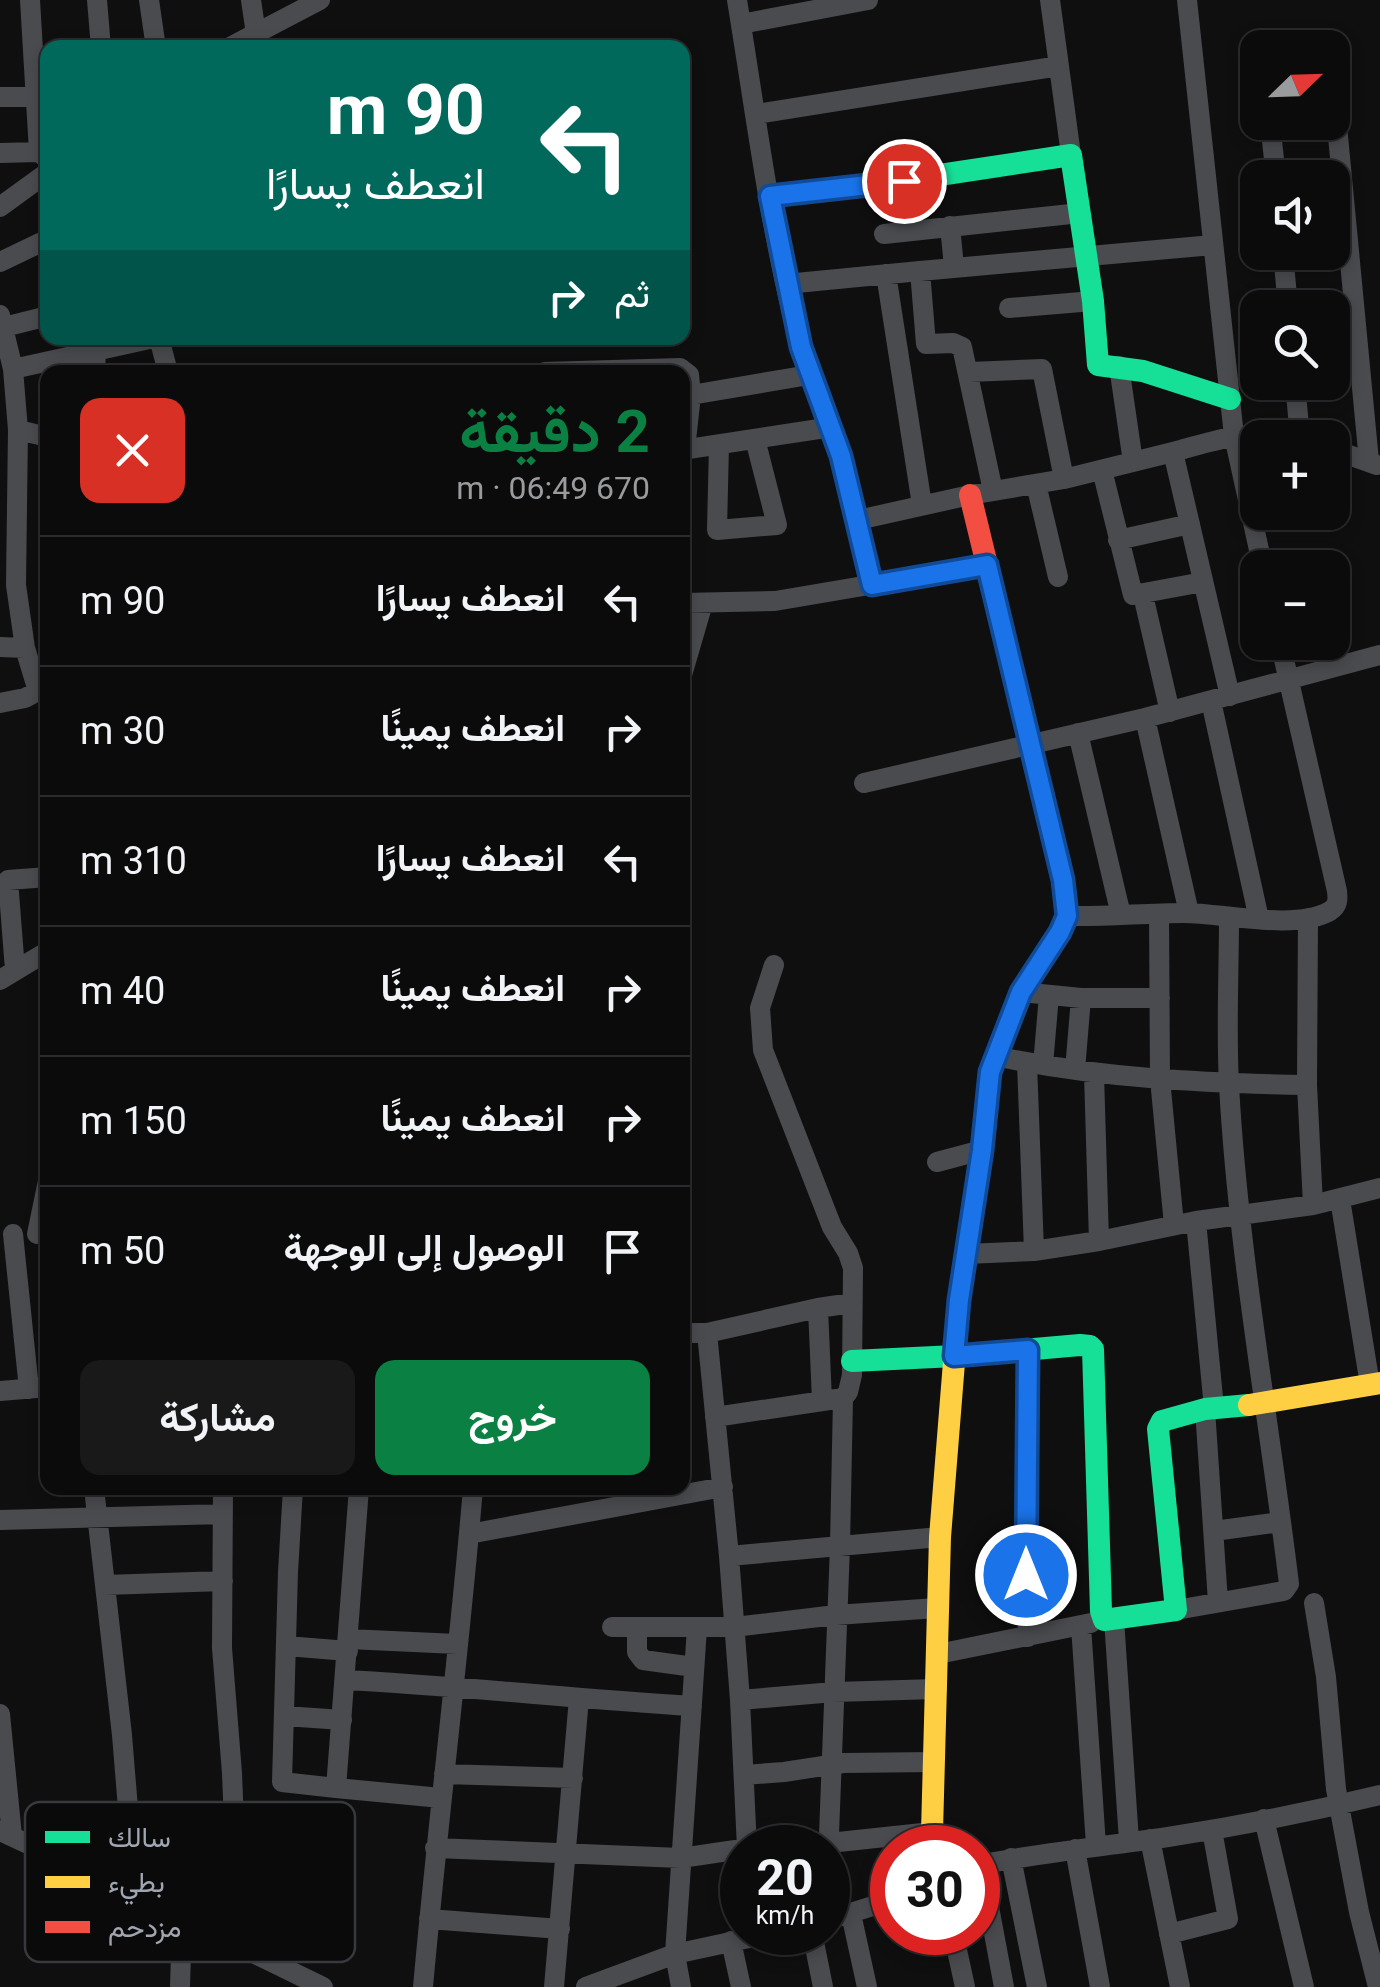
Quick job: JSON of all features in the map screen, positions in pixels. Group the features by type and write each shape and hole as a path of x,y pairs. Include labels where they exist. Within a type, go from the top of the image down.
{"street":[{"path":"30,0 34,97 40,135"},
{"path":"97,0 101,40"},
{"path":"148,0 155,40"},
{"path":"250,0 274,40"},
{"path":"244,40 320,0"},
{"path":"738,0 786,284 810,375 832,427 872,585"},
{"path":"742,24 868,0"},
{"path":"1050,0 1098,365 1157,376 1230,400"},
{"path":"1186,0 1234,436 1260,550"},
{"path":"756,114 1059,66"},
{"path":"0,97 34,97"},
{"path":"1339,140 1374,464 1350,455"},
{"path":"0,153 40,160"},
{"path":"770,196 880,184 1071,154"},
{"path":"0,207 40,165"},
{"path":"884,234 1080,213"},
{"path":"950,226 954,267"},
{"path":"0,262 40,242"},
{"path":"786,284 1213,244"},
{"path":"920,271 926,344"},
{"path":"886,274 922,505"},
{"path":"1009,308 1092,301"},
{"path":"0,703 38,691 25,648 16,585 18,430 8,408 13,369 2,321 40,317"},
{"path":"898,345 958,343 964,351 987,565 1063,880 1067,916 1021,992 995,1056 986,1094 982,1150 959,1300 940,1536 933,1825"},
{"path":"60,365 95,362 138,345"},
{"path":"1119,366 1133,462"},
{"path":"13,369 40,367"},
{"path":"969,372 1042,369 1064,480"},
{"path":"691,395 810,375"},
{"path":"690,385 690,403"},
{"path":"690,449 832,427"},
{"path":"18,430 40,435"},
{"path":"858,520 981,493 1064,480 1240,435"},
{"path":"719,445 716,530 777,525 755,439"},
{"path":"1173,452 1204,582 1259,918"},
{"path":"1102,470 1133,595 1204,582"},
{"path":"1036,484 1058,577"},
{"path":"1118,540 1190,524"},
{"path":"693,603 775,601 987,565"},
{"path":"1143,594 1170,712"},
{"path":"0,648 25,648"},
{"path":"864,783 1170,712 1380,655"},
{"path":"1067,916 1189,913 1308,918 1331,911 1338,900 1283,660"},
{"path":"1144,718 1189,913"},
{"path":"1078,733 1121,915"},
{"path":"40,877 8,880 4,893 7,975 40,956"},
{"path":"1159,914 1160,1080 1174,1225"},
{"path":"938,1654 1287,1589 1289,1584 1241,1215 1229,1084 1229,917"},
{"path":"1308,918 1307,1085 1313,1205"},
{"path":"715,1418 833,1400 851,1385 853,1268 832,1227 763,1050 760,1008 774,965"},
{"path":"1021,992 1081,998 1160,998"},
{"path":"1034,1251 1035,1064 1049,995"},
{"path":"1081,998 1099,1241"},
{"path":"995,1056 1084,1072 1160,1080 1307,1085"},
{"path":"937,1162 982,1150"},
{"path":"966,1254 1034,1251 1099,1241 1196,1221 1313,1205 1380,1188"},
{"path":"1176,1610 1158,1429 1162,1422 1210,1409 1264,1404 1375,1384 1340,1198"},
{"path":"1196,1221 1210,1409 1218,1602"},
{"path":"0,1392 38,1388 6,1234 40,1234"},
{"path":"690,1333 707,1334 852,1304"},
{"path":"818,1308 833,1400 840,1546 829,1825"},
{"path":"707,1334 724,1486 740,1700 744,1825"},
{"path":"852,1361 1080,1345 1093,1349 1099,1622 1085,1847 1100,1987"},
{"path":"1028,1350 1028,1637"},
{"path":"690,1490 724,1486"},
{"path":"95,1495 128,1802"},
{"path":"223,1495 222,1648 233,1802"},
{"path":"293,1495 282,1782 442,1798"},
{"path":"336,1788 359,1495"},
{"path":"423,1987 473,1495"},
{"path":"469,1534 642,1495"},
{"path":"0,1520 223,1514"},
{"path":"1214,1531 1281,1522"},
{"path":"729,1556 940,1536"},
{"path":"105,1585 223,1582"},
{"path":"1314,1603 1340,1805 1359,1912 1378,1987"},
{"path":"612,1627 734,1627 937,1608"},
{"path":"1099,1622 1140,1840 1169,1934 1180,1987"},
{"path":"637,1628 637,1652 643,1660 694,1667"},
{"path":"681,1987 675,1954 697,1628"},
{"path":"286,1646 458,1644"},
{"path":"345,1680 692,1706"},
{"path":"740,1700 936,1689"},
{"path":"554,1987 580,1698"},
{"path":"0,1714 6,1834"},
{"path":"285,1716 342,1720"},
{"path":"744,1775 852,1762 934,1762"},
{"path":"444,1774 573,1778"},
{"path":"1000,1860 1212,1830 1380,1795"},
{"path":"1264,1820 1304,1987"},
{"path":"1169,1934 1228,1919 1212,1830"},
{"path":"435,1848 681,1858 720,1852"},
{"path":"1010,1858 1038,1987"},
{"path":"868,1987 851,1914 870,1908"},
{"path":"429,1919 560,1929"},
{"path":"586,1987 612,1982 675,1954 720,1944"},
{"path":"741,1987 743,1955"},
{"path":"817,1955 823,1987"},
{"path":"957,1955 965,1987"},
{"path":"997,1955 1004,1987"},
{"path":"180,1987 181,1962"},
{"path":"272,1962 323,1987"}],"traffic: fast":[{"path":"770,196 1071,155 1093,301 1098,365 1143,371 1230,399"},
{"path":"852,1361 1080,1345 1093,1349 1104,1620 1176,1610 1158,1429 1162,1421 1205,1409 1249,1405"}],"traffic: slow":[{"path":"932,1825 940,1537 959,1300 985,1123"},
{"path":"1249,1405 1380,1383"}],"traffic: jam":[{"path":"970,495 1054,840 1067,916 1021,992 990,1072 985,1123"}],"route":[{"path":"904,181 770,196 801,347 841,456 872,585 987,565 1063,880 1067,916 1021,992 990,1072 954,1356 1028,1350 1026,1575"}]}
